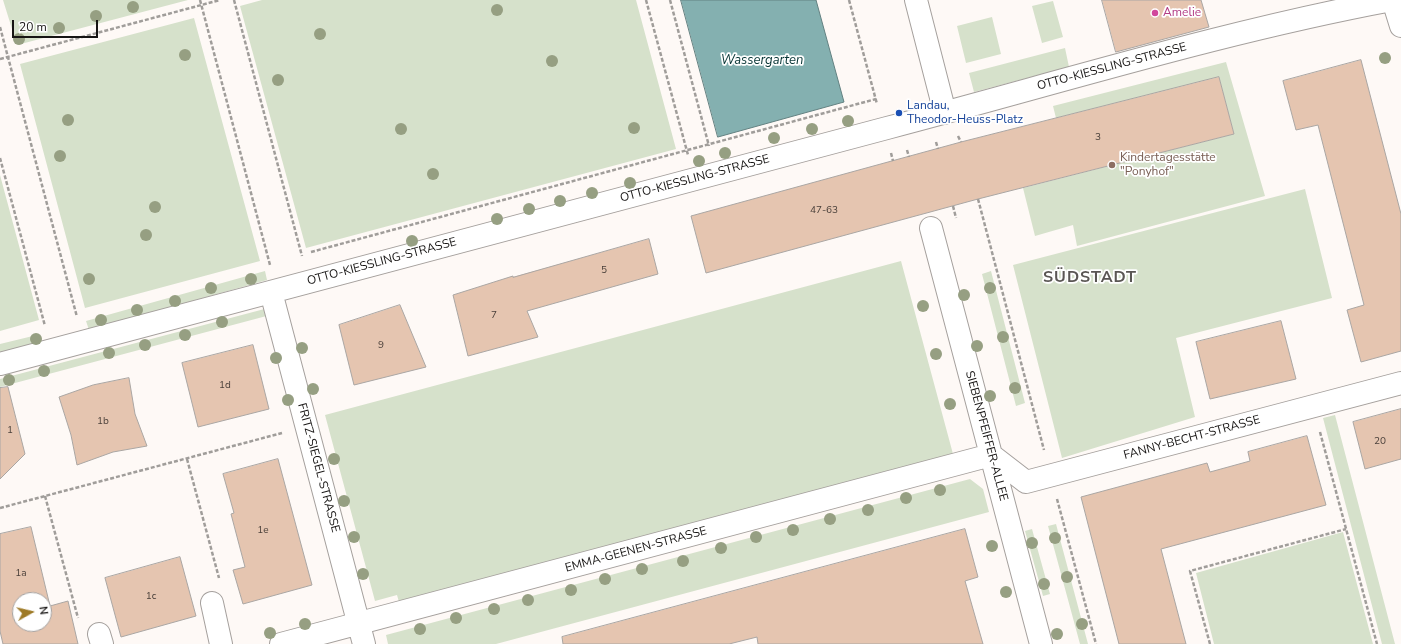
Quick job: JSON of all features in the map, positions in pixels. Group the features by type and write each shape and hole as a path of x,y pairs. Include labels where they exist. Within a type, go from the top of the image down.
{"street":[{"path":"916,0 945,113"},
{"path":"1393,0 1401,26"},
{"name":"OTTO-KIESSLING-STRASSE","path":"0,364 945,113 1150,55 1332,11 1393,0"},
{"name":"SIEBENPFEIFFER-ALLEE","path":"931,228 1040,644"},
{"name":"FRITZ-SIEGEL-STRASSE","path":"271,292 364,644"},
{"name":"FANNY-BECHT-STRASSE","path":"991,455 1026,482 1401,383"},
{"name":"EMMA-GEENEN-STRASSE","path":"281,644 991,455"},
{"path":"216,594 221,644"}],"path":[{"path":"200,0 270,263 271,292"},
{"path":"0,59 220,0"},
{"path":"234,0 309,282"},
{"path":"646,0 694,179"},
{"path":"670,0 716,173"},
{"path":"849,0 884,129"},
{"path":"0,27 84,342"},
{"path":"310,252 876,99"},
{"path":"0,158 52,350 46,352"},
{"path":"978,199 1096,644"},
{"path":"295,256 302,254"},
{"path":"262,265 276,261"},
{"path":"70,317 77,315"},
{"path":"37,326 51,323"},
{"path":"1313,406 1377,644"},
{"path":"0,508 287,432"},
{"path":"188,458 216,594"},
{"path":"45,496 79,622"},
{"path":"1210,644 1190,571 1346,529"}],"green space":[{"path":"3,0 188,0 17,45"},
{"path":"262,0 636,0 676,149 306,248 240,6"},
{"path":"1053,1 1063,37 1042,43 1032,6"},
{"path":"992,17 1001,54 966,63 957,26"},
{"path":"194,18 260,261 85,308 20,64"},
{"path":"1065,48 1069,67 974,92 969,73"},
{"path":"1226,62 1265,196 1077,246 1073,225 1035,236 1023,188 1234,134 1219,77 1056,118 1053,106"},
{"path":"0,175 39,320 0,331"},
{"path":"1305,189 1332,298 1176,338 1195,417 1062,458 1013,265"},
{"path":"901,261 953,454 399,602 397,595 375,601 325,415"},
{"path":"265,271 267,280 89,330 86,321"},
{"path":"991,271 1025,403 1016,406 982,274"},
{"path":"272,307 274,314 0,387 0,379"},
{"path":"37,335 39,343 0,353 0,344"},
{"path":"1335,415 1395,644 1382,644 1323,418"},
{"path":"970,479 983,489 989,512 496,644 388,644 386,635"},
{"path":"1056,524 1088,644 1080,644 1048,526"},
{"path":"1032,529 1050,594 1043,596 1025,531"},
{"path":"1343,532 1373,644 1214,644 1196,573"}],"water":[{"name":"Wassergarten","path":"681,0 816,0 844,102 718,137"}],"building":[{"name":"Amelie","path":"1102,0 1201,0 1209,27 1116,52"},
{"path":"1361,60 1401,214 1401,351 1361,362 1347,310 1364,305 1318,125 1296,130 1283,81"},
{"path":"1219,77 1234,134 978,199 706,273 691,216 961,142"},
{"path":"649,239 658,274 527,311 538,337 468,356 453,295 513,276"},
{"path":"400,305 426,367 354,385 339,325"},
{"path":"1281,321 1296,379 1210,399 1196,342"},
{"path":"253,345 269,409 198,427 182,363"},
{"path":"129,378 135,414 147,446 113,452 77,465 71,435 59,397 93,385"},
{"path":"8,387 25,454 0,479 0,388"},
{"path":"1401,409 1401,459 1365,469 1353,422"},
{"path":"1307,436 1326,505 1161,549 1186,644 1119,644 1081,497 1207,463 1210,472 1250,461 1248,452"},
{"path":"278,459 312,585 243,604 233,570 245,567 231,514 234,513 223,474"},
{"path":"31,527 47,592 12,592 12,632 52,632 52,605 68,601 78,644 3,644 0,631 0,534"},
{"path":"965,529 978,577 965,581 983,644 758,644 757,637 729,644 563,644 562,637"},
{"path":"180,557 196,616 121,637 105,578"}],"place":[{"name":"Amelie","path":"1155,13"},
{"name":"Landau, Theodor-Heuss-Platz","path":"899,113"},
{"name":"Kindertagesstätte \"Ponyhof\"","path":"1112,165"}],"district":[{"name":"SÜDSTADT","path":"1090,278"}]}
